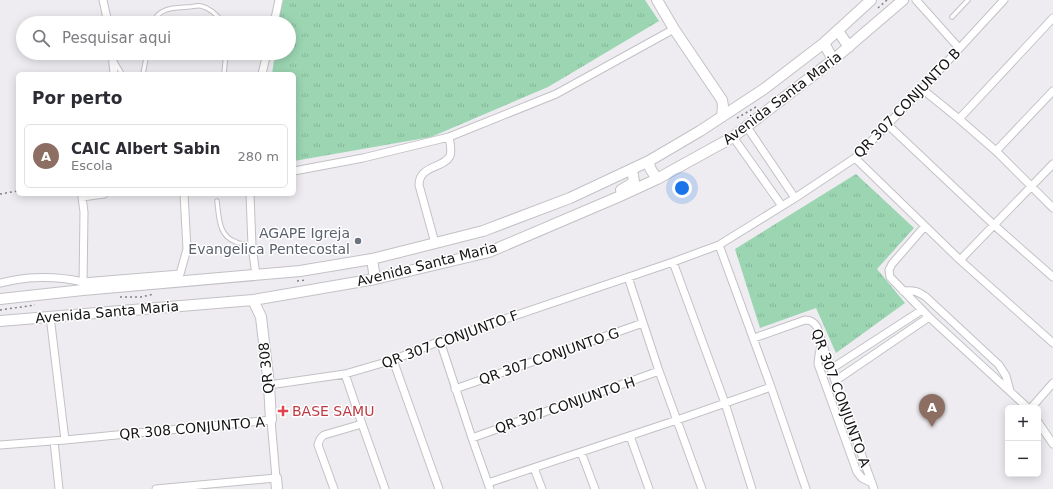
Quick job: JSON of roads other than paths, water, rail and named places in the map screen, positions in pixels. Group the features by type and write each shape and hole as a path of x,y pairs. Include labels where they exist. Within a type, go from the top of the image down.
{"main road":[{"path":"657,0 674,29 722,100 722,117"},
{"name":"Avenida Santa Maria","path":"0,299 83,286 178,278 256,275 300,271 372,259 483,231 570,198 631,170 700,131 764,89 824,43 871,0"},
{"name":"Avenida Santa Maria","path":"0,321 252,300 375,279 489,252 595,208 657,179 733,137 833,60 902,0"},
{"path":"838,31 849,47"},
{"path":"824,43 833,60"},
{"path":"722,100 740,105"},
{"path":"649,161 650,168 657,179"},
{"path":"595,208 634,182 631,170"},
{"path":"372,259 375,279"},
{"name":"QR 308","path":"261,317 268,297"},
{"name":"QR 308","path":"252,300 261,317 269,385 271,420"},
{"path":"276,478 277,489"}],"street":[{"path":"103,0 106,16"},
{"path":"276,16 279,0"},
{"path":"916,0 959,48"},
{"name":"QR 307 CONJUNTO B","path":"673,262 719,245 795,198 855,158 1004,0"},
{"path":"960,119 1053,18"},
{"path":"296,171 363,158 449,137 556,94 674,29"},
{"path":"113,60 114,72"},
{"path":"262,72 265,60"},
{"path":"922,88 960,119 1053,208"},
{"path":"996,152 1053,91"},
{"path":"887,124 994,225 1053,277"},
{"path":"747,127 795,198"},
{"path":"435,243 419,185 419,180 425,171 445,160 449,156 451,150 449,137"},
{"path":"733,137 782,206"},
{"path":"855,158 960,260 1053,343"},
{"path":"960,260 1053,164"},
{"path":"80,196 84,212 83,286"},
{"path":"178,278 187,249 184,196"},
{"path":"250,196 252,246 256,275"},
{"path":"925,226 892,264 889,270 890,277 929,317 1010,392 1026,405"},
{"path":"719,245 754,338 806,489"},
{"path":"673,262 725,403 752,489"},
{"name":"QR 307 CONJUNTO F","path":"269,385 345,374 393,360 440,341 673,262"},
{"path":"628,277 659,371 702,489"},
{"path":"0,283 27,278 73,279 83,286"},
{"path":"903,291 912,290 919,292 926,297 999,365 1006,376 1010,392"},
{"path":"831,369 922,310"},
{"path":"50,316 65,440"},
{"path":"835,382 929,317"},
{"name":"QR 307 CONJUNTO A","path":"754,338 805,320 810,320 817,327 835,382 873,486"},
{"name":"QR 307 CONJUNTO G","path":"455,389 643,323"},
{"path":"440,341 489,486 534,468 771,387"},
{"path":"822,342 818,364 828,393 857,472 862,478 873,486"},
{"path":"393,360 439,489"},
{"name":"QR 307 CONJUNTO H","path":"472,438 659,371"},
{"path":"345,374 385,489"},
{"path":"1033,405 1053,383"},
{"name":"QR 308 CONJUNTO A","path":"0,445 271,420 276,478"},
{"path":"334,489 318,445 318,441 324,435 362,424"},
{"path":"1041,426 1053,444"},
{"path":"630,436 649,489"},
{"path":"54,441 59,489"},
{"path":"581,452 595,489"},
{"path":"534,468 542,489"},
{"path":"156,489 276,478"}],"lane":[{"path":"952,17 968,0"},
{"path":"158,16 164,10 170,8 201,6 216,16"},
{"path":"115,60 121,72"},
{"path":"143,72 146,60"},
{"path":"224,72 225,60"},
{"path":"217,201 221,228 224,234 229,239 236,242 252,246"}],"place":[{"name":"AGAPE Igreja Evangelica Pentecostal","path":"358,241"},
{"name":"BASE SAMU","path":"283,411"},
{"name":"CAIC Albert Sabin","path":"932,427"}]}
